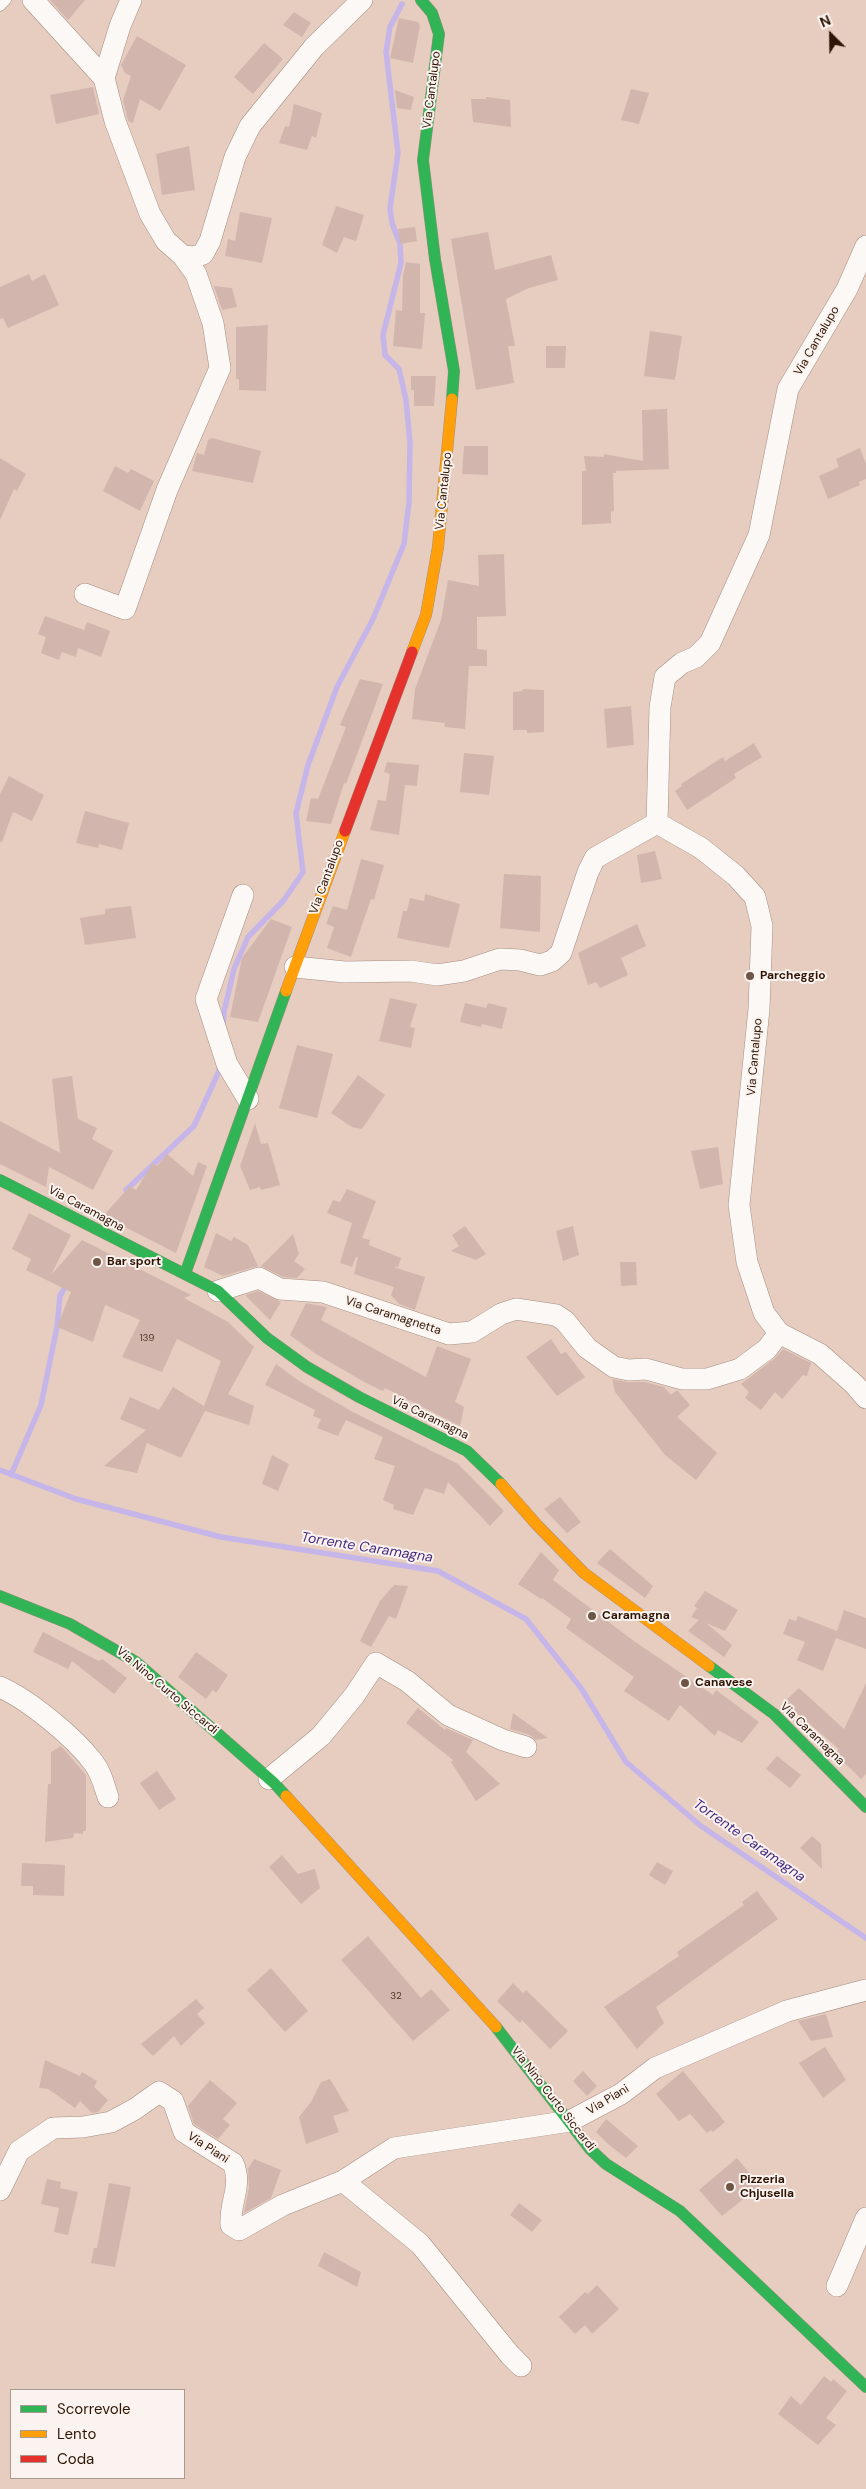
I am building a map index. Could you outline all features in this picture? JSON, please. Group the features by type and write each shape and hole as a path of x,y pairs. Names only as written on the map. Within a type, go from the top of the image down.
{"street":[{"path":"33,0 104,78 115,121 150,214 166,241 183,256 196,274 213,323 220,368 167,490 125,609 84,594"},
{"path":"104,78 120,26 131,0"},
{"path":"183,256 194,257 203,254 210,241 235,157 250,126 314,47 362,0"},
{"name":"Via Cantalupo","path":"185,1274 295,967 426,614 438,547 454,371 435,259 422,160 439,34 432,13 421,0"},
{"name":"Via Cantalupo","path":"780,1333 764,1313 755,1288 742,1234 739,1205 759,1009 762,926 760,912 755,897 736,876 701,848 657,823 660,707 665,677 682,663 696,657 710,643 759,535 788,389 847,289 866,246"},
{"path":"295,967 345,972 410,971 437,975 464,971 500,959 520,960 534,965 547,964 557,957 564,948 588,872 595,858 657,823"},
{"path":"243,895 206,999 227,1064 248,1099"},
{"name":"Via Caramagna","path":"0,1180 218,1291 267,1338 307,1368 472,1455 498,1480 537,1525 584,1573 774,1714 866,1807"},
{"name":"Via Caramagnetta","path":"218,1291 259,1278 280,1289 323,1292 449,1334 472,1332 501,1314 516,1309 556,1315 565,1321 587,1348 614,1367 629,1370 646,1369 682,1379 707,1379 740,1369 767,1349 780,1333"},
{"path":"780,1333 820,1354 854,1384 866,1398"},
{"name":"Via Nino Curto Siccardi","path":"0,1596 43,1610 112,1645 136,1662 269,1779 508,2040 590,2149 606,2164 680,2211 866,2387"},
{"path":"269,1779 321,1736 354,1696 376,1662 407,1681 448,1715 503,1740 526,1747"},
{"path":"0,1686 47,1717 93,1762 101,1776 108,1797"},
{"name":"Via Piani","path":"0,2190 19,2151 53,2128 83,2127 111,2122 135,2110 159,2092 173,2101 184,2132 233,2163 238,2180 230,2218 231,2225 239,2230 283,2205 343,2181 394,2148 570,2122 621,2094 655,2068 787,2011 866,1990"},
{"path":"343,2181 420,2244 521,2366"},
{"path":"837,2286 866,2218"}],"lane":[{"path":"0,6 6,0"}],"building":[{"path":"50,0 85,0 68,20"},
{"path":"294,12 311,23 302,37 283,25"},
{"path":"399,18 418,22 420,26 413,63 390,58"},
{"path":"137,36 186,65 160,111 140,99 133,123 128,121 123,100 131,76 125,73 121,65"},
{"path":"264,43 283,59 253,94 234,77"},
{"path":"93,87 99,114 56,124 50,95"},
{"path":"631,89 649,93 639,124 621,120"},
{"path":"395,90 414,97 411,110 397,108"},
{"path":"486,97 510,100 511,127 473,122 471,99 486,99"},
{"path":"294,104 322,113 316,138 312,136 307,150 279,143 285,126 289,127"},
{"path":"189,146 195,190 162,195 156,154"},
{"path":"336,206 364,215 356,241 344,237 337,253 322,245"},
{"path":"240,212 272,218 262,263 225,256 228,239 235,241"},
{"path":"415,227 417,241 400,244 398,229"},
{"path":"488,232 495,270 551,255 558,280 529,288 506,299 515,346 508,346 514,383 476,390 451,239"},
{"path":"406,262 420,264 420,313 425,313 422,349 393,346 396,310 402,311 403,276"},
{"path":"29,274 32,281 45,274 59,305 8,328 3,318 0,319 0,287"},
{"path":"214,286 232,288 237,307 222,310"},
{"path":"268,325 266,391 239,390 239,379 236,379 236,327"},
{"path":"650,331 682,336 675,380 644,376"},
{"path":"546,346 566,346 565,368 546,368"},
{"path":"411,376 436,376 434,406 414,406 414,390 411,390"},
{"path":"667,409 669,469 616,471 616,473 613,473 614,511 611,512 611,523 582,525 582,471 586,471 584,456 604,457 604,454 643,461 642,410"},
{"path":"212,438 261,451 253,483 192,471 197,453 204,455 208,440"},
{"path":"464,446 488,446 488,475 462,474"},
{"path":"860,448 866,464 866,479 859,482 860,485 828,499 819,476 839,467 836,459"},
{"path":"0,458 26,474 17,491 14,489 0,520"},
{"path":"115,466 128,473 131,469 154,481 140,511 103,491"},
{"path":"504,554 506,616 477,617 477,649 487,650 487,666 469,666 465,729 444,727 445,723 412,719 415,689 441,620 448,580 479,586 478,555"},
{"path":"45,616 84,630 87,622 110,631 101,657 78,648 76,657 62,652 59,660 41,653 46,637 38,634"},
{"path":"360,679 383,684 346,784 344,783 331,824 306,821 311,798 318,799 346,727 340,725"},
{"path":"523,689 544,690 544,732 527,733 527,730 513,730 513,692 522,691"},
{"path":"631,706 634,745 607,748 604,709"},
{"path":"754,743 762,757 734,774 736,778 687,810 675,791 682,786 681,784 723,757 725,761"},
{"path":"464,753 494,756 489,795 460,792"},
{"path":"387,762 419,765 417,786 405,785 399,835 370,830 378,800 386,801 390,774 384,772"},
{"path":"9,776 44,795 32,821 13,812 2,842 0,842 0,794"},
{"path":"85,811 129,823 122,850 99,844 98,848 76,843"},
{"path":"655,851 662,879 641,883 637,855"},
{"path":"361,859 384,865 374,900 371,899 351,957 327,948 334,927 326,924 333,906 347,910"},
{"path":"504,874 541,876 540,932 500,928"},
{"path":"425,894 460,904 449,948 397,938 403,911 407,911 410,898 424,901"},
{"path":"131,906 136,938 85,945 80,918 105,914 105,909"},
{"path":"271,919 292,927 258,1022 230,1017 242,958"},
{"path":"637,924 646,946 621,958 628,975 600,988 596,982 588,985 578,953"},
{"path":"390,998 417,1004 410,1027 415,1028 411,1048 379,1041"},
{"path":"465,1003 486,1008 488,1003 507,1008 502,1029 482,1024 481,1027 460,1022"},
{"path":"297,1045 333,1054 317,1118 279,1108"},
{"path":"358,1075 385,1095 362,1129 352,1127 331,1113"},
{"path":"72,1076 78,1119 97,1128 92,1139 113,1151 93,1190 49,1167 46,1187 0,1164 0,1121 60,1153 52,1079"},
{"path":"255,1123 261,1144 268,1143 280,1185 261,1190 260,1187 250,1190 240,1166"},
{"path":"718,1147 723,1184 700,1189 691,1151"},
{"path":"167,1154 193,1176 198,1162 207,1166 176,1253 103,1216 130,1186 136,1190 153,1163 157,1166"},
{"path":"347,1189 376,1201 362,1238 370,1240 369,1245 401,1258 398,1267 393,1267 425,1277 415,1310 399,1304 391,1295 394,1287 354,1274 358,1257 356,1257 352,1267 340,1263 352,1223 327,1213 333,1200 340,1202"},
{"path":"29,1213 71,1235 51,1275 82,1240 191,1295 184,1298 228,1322 254,1347 228,1394 254,1406 249,1425 205,1411 181,1458 147,1443 137,1473 104,1466 146,1430 120,1419 130,1397 159,1410 173,1387 204,1406 221,1361 177,1339 162,1372 122,1357 140,1320 105,1305 93,1342 57,1327 71,1292 26,1270 31,1259 12,1249"},
{"path":"465,1226 486,1254 476,1260 451,1251 459,1246 452,1235"},
{"path":"573,1226 579,1255 563,1261 556,1231"},
{"path":"216,1233 231,1241 234,1237 248,1245 258,1266 223,1276 204,1267"},
{"path":"293,1234 299,1254 294,1261 305,1269 297,1278 283,1277 261,1266"},
{"path":"620,1262 636,1262 637,1285 621,1286"},
{"path":"258,1291 281,1302 270,1320 245,1295"},
{"path":"306,1303 327,1307 321,1320 426,1377 437,1346 471,1359 455,1402 464,1407 460,1426 385,1388 383,1391 366,1383 316,1354 290,1335"},
{"path":"551,1339 561,1354 566,1352 585,1377 557,1396 526,1357"},
{"path":"783,1349 811,1363 807,1376 803,1375 782,1399 775,1392 761,1410 745,1398 749,1392 741,1384 774,1359"},
{"path":"276,1364 299,1381 351,1411 458,1464 504,1511 490,1526 448,1482 444,1494 425,1488 413,1515 393,1509 394,1505 383,1500 395,1466 374,1459 383,1437 346,1420 338,1436 317,1428 321,1419 313,1416 315,1410 265,1385"},
{"path":"612,1379 627,1382 645,1382 664,1387 671,1395 677,1390 690,1405 677,1417 717,1453 696,1480 665,1455 615,1392"},
{"path":"272,1455 289,1464 278,1491 262,1484"},
{"path":"560,1497 581,1522 567,1533 544,1509"},
{"path":"610,1549 653,1586 645,1598 597,1563"},
{"path":"541,1552 559,1570 553,1580 634,1641 713,1695 716,1690 759,1722 742,1743 718,1730 715,1736 680,1705 669,1721 624,1691 634,1677 566,1628 571,1619 542,1598 518,1584"},
{"path":"394,1585 408,1586 396,1619 389,1616 371,1647 360,1641 380,1601"},
{"path":"705,1591 738,1610 725,1631 706,1623 732,1645 724,1657 688,1631 699,1620 691,1617 697,1608 694,1606"},
{"path":"844,1610 866,1618 866,1649 836,1638 823,1671 797,1660 805,1642 783,1634 789,1619 796,1621 798,1616 837,1631"},
{"path":"43,1632 99,1661 102,1659 127,1678 114,1694 72,1661 68,1669 33,1652"},
{"path":"196,1652 228,1675 216,1693 213,1690 206,1699 178,1677"},
{"path":"866,1683 866,1774 861,1779 835,1754 839,1749 784,1702 799,1688 844,1729"},
{"path":"418,1708 445,1730 446,1728 473,1740 466,1752 500,1784 476,1801 451,1762 453,1760 406,1723"},
{"path":"513,1713 548,1738 536,1740 530,1735 510,1729"},
{"path":"61,1746 86,1775 86,1831 83,1831 83,1834 74,1833 73,1838 45,1842 48,1784 51,1784 51,1752"},
{"path":"777,1756 801,1775 790,1788 766,1769"},
{"path":"157,1771 176,1799 159,1810 140,1783"},
{"path":"812,1836 821,1844 822,1869 800,1848"},
{"path":"282,1855 298,1874 315,1869 320,1888 301,1904 269,1867"},
{"path":"657,1862 673,1871 665,1885 649,1875"},
{"path":"22,1863 65,1865 64,1896 33,1895 33,1886 21,1886"},
{"path":"757,1891 778,1919 656,2007 664,2023 637,2049 604,2007 679,1956 677,1952 744,1905 742,1902"},
{"path":"368,1936 421,1998 431,1989 450,2010 413,2041 341,1960"},
{"path":"271,1968 308,2011 285,2032 247,1990"},
{"path":"513,1983 523,1993 526,1990 568,2031 550,2049 522,2020 520,2023 497,2001"},
{"path":"196,1999 204,2008 197,2014 205,2023 181,2046 174,2036 153,2056 141,2044"},
{"path":"826,2014 833,2037 811,2041 798,2021"},
{"path":"825,2047 846,2080 823,2098 799,2063"},
{"path":"45,2060 80,2076 82,2072 97,2081 94,2087 108,2100 98,2112 92,2113 80,2101 75,2108 48,2089 39,2088"},
{"path":"583,2071 597,2086 587,2096 573,2081"},
{"path":"683,2071 725,2122 713,2132 711,2130 707,2133 690,2114 679,2121 656,2094"},
{"path":"330,2079 349,2111 333,2116 339,2132 306,2144 299,2117 311,2102 321,2082"},
{"path":"210,2080 237,2103 223,2119 230,2125 218,2139 194,2124 188,2106"},
{"path":"606,2119 638,2146 626,2158 596,2132"},
{"path":"737,2158 760,2186 722,2216 699,2190"},
{"path":"254,2159 281,2170 271,2198 244,2213 249,2187 248,2169"},
{"path":"47,2179 61,2182 60,2188 78,2192 68,2235 54,2232 59,2208 41,2204"},
{"path":"109,2183 131,2187 115,2267 91,2263 94,2248 97,2248"},
{"path":"519,2203 542,2220 532,2232 510,2215"},
{"path":"324,2252 361,2272 357,2287 318,2266"},
{"path":"597,2285 619,2309 592,2334 585,2325 575,2334 559,2317 585,2292 588,2294"},
{"path":"824,2376 831,2382 833,2379 847,2391 826,2418 836,2425 818,2445 778,2414 791,2396 801,2405"}],"waterway":[{"path":"223,1025 224,1012 234,969 248,937 284,900 303,872 296,813 308,765 337,687 373,619 404,544 409,502 410,443 406,400 399,369 385,355 383,335 401,263 400,244 392,223 390,208 398,153 386,52 390,27 402,4"},
{"path":"126,1190 194,1126 219,1071 220,1064"},
{"path":"11,1475 41,1405 57,1327 60,1296 67,1284"},
{"name":"Torrente Caramagna","path":"0,1470 76,1499 221,1537 438,1571 526,1619 581,1688 626,1762 701,1826 866,1938"}],"traffic: fast":[{"path":"421,0 432,13 439,34 423,160 435,259 454,371 452,399"},
{"path":"185,1274 286,991"},
{"path":"0,1180 218,1291 267,1338 307,1367 359,1397 467,1451 501,1484"},
{"path":"0,1596 70,1624 136,1662 274,1783 286,1796"},
{"path":"709,1666 774,1714 866,1807"},
{"path":"496,2027 590,2149 606,2164 680,2211 866,2387"}],"traffic: slow":[{"path":"412,652 426,615 438,547 452,399"},
{"path":"286,991 345,831"},
{"path":"501,1484 537,1525 584,1573 709,1666"},
{"path":"286,1796 496,2027"}],"traffic: jam":[{"path":"345,831 412,652"}],"place":[{"name":"Parcheggio","path":"750,976"},
{"name":"Bar sport","path":"97,1262"},
{"name":"Caramagna","path":"592,1616"},
{"name":"Canavese","path":"685,1683"},
{"name":"Pizzeria Chjusella","path":"730,2187"}]}
